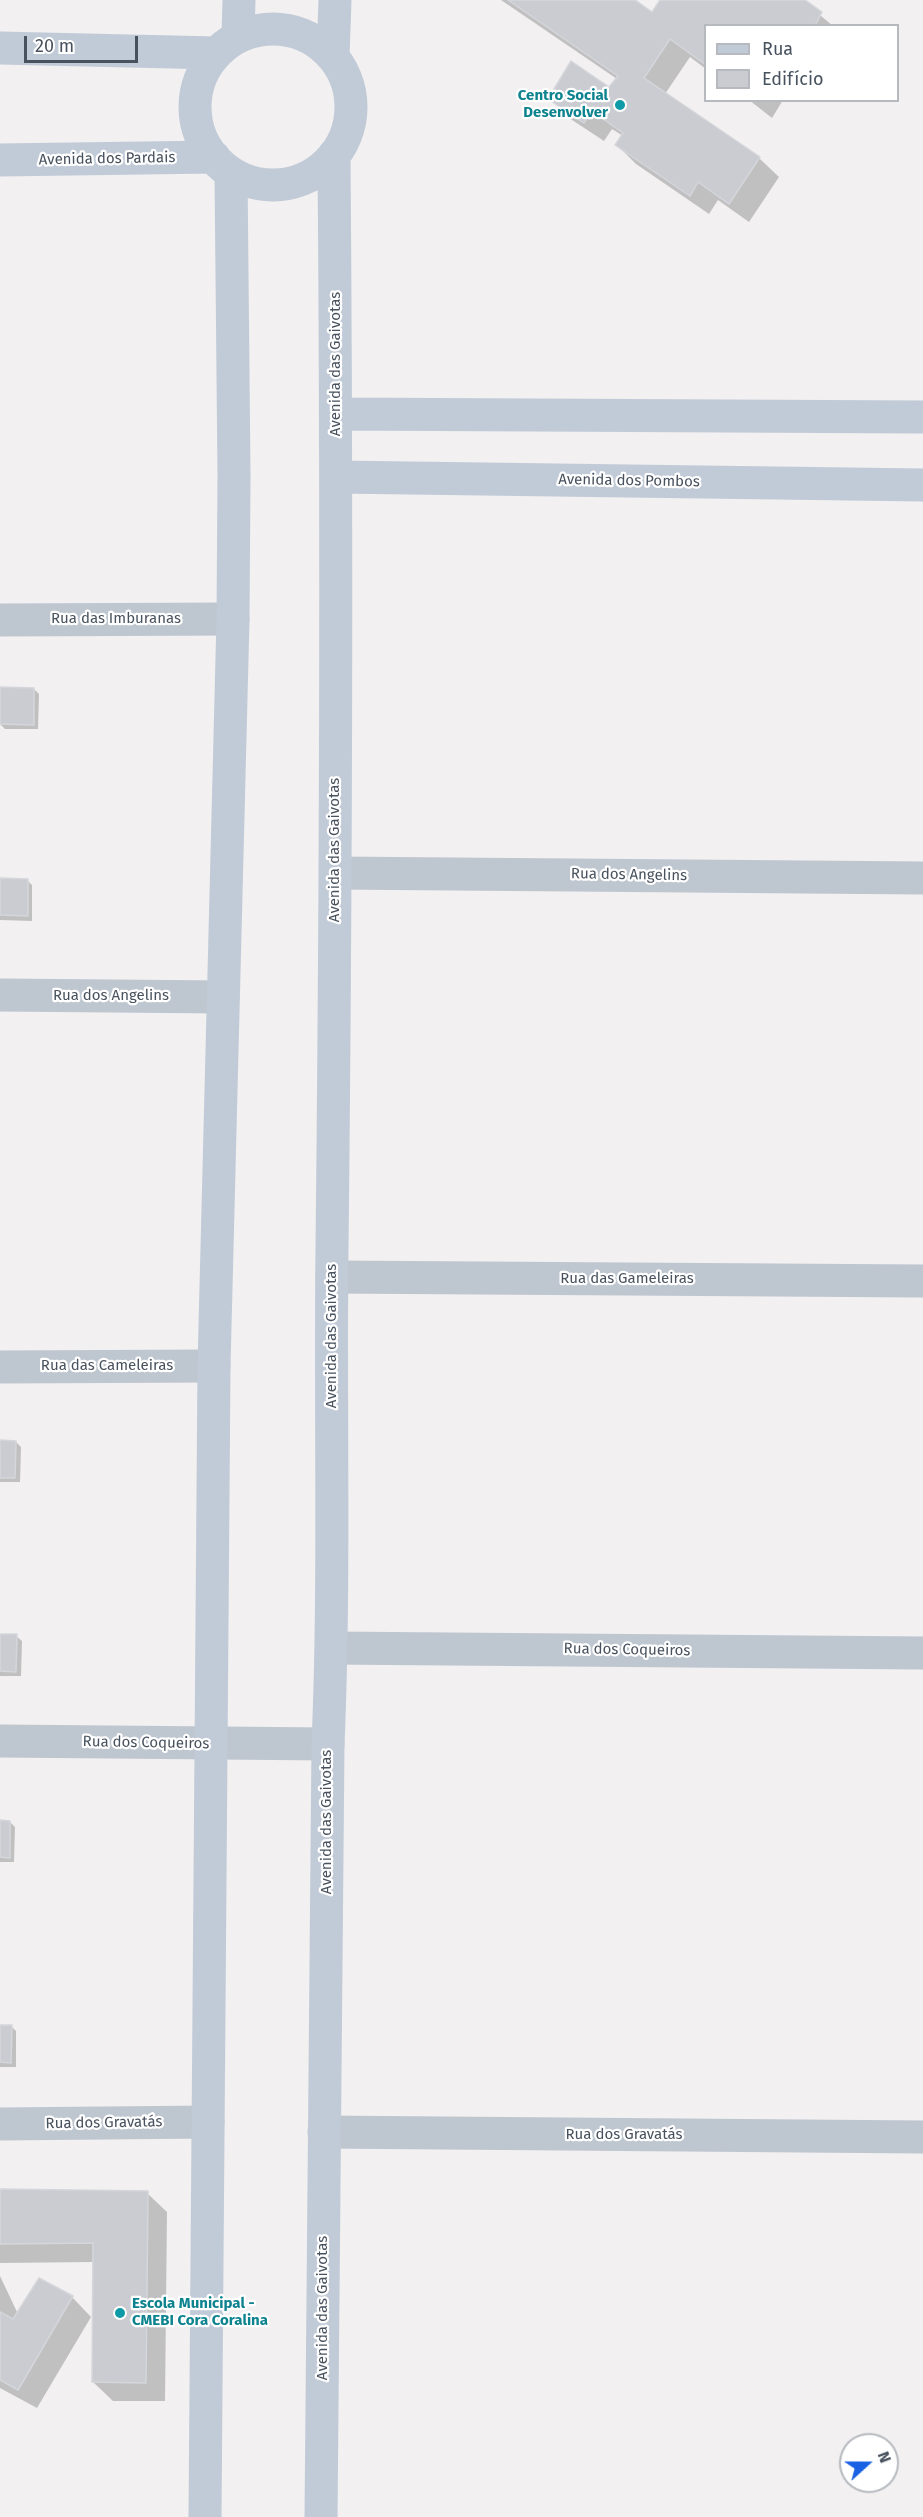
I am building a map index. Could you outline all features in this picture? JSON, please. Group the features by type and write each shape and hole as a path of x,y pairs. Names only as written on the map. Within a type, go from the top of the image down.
{"street":[{"path":"0,48 227,45 258,30 279,28 299,33 318,43 333,57 347,85 350,116 345,137 334,155 319,171 300,180 280,185 258,184 222,165 199,134 195,116 195,97 200,79 227,45 239,0"},
{"path":"333,57 335,0"},
{"name":"Avenida das Gaivotas","path":"321,2517 328,1744 332,1648 332,1277 336,873 334,155"},
{"name":"Avenida dos Pardais","path":"0,160 222,165"},
{"path":"205,2517 214,1366 233,619 234,476 222,165"},
{"path":"336,414 923,417"},
{"name":"Avenida dos Pombos","path":"336,477 923,485"},
{"name":"Rua das Imburanas","path":"0,620 233,619"},
{"name":"Rua dos Angelins","path":"336,873 923,878"},
{"name":"Rua dos Angelins","path":"0,995 223,997"},
{"name":"Rua das Gameleiras","path":"332,1277 923,1281"},
{"name":"Rua das Cameleiras","path":"0,1367 214,1366"},
{"name":"Rua dos Coqueiros","path":"332,1648 923,1653"},
{"name":"Rua dos Coqueiros","path":"0,1742 328,1744"},
{"name":"Rua dos Gravatás","path":"0,2124 208,2122"},
{"name":"Rua dos Gravatás","path":"324,2132 923,2137"}],"building":[{"name":"Centro Social Desenvolver","path":"508,0 635,0 652,12 660,0 805,0 822,12 816,24 704,24 704,64 670,39 644,78 760,157 729,204 698,182 690,196 615,145 623,133 592,111 584,123 548,99 571,61 609,87 618,76"},
{"path":"0,687 34,688 34,725 0,724"},
{"path":"0,878 28,879 28,916 0,915"},
{"path":"0,1440 16,1441 15,1478 0,1478"},
{"path":"0,1634 17,1634 16,1672 0,1671"},
{"path":"0,1820 10,1821 10,1858 0,1857"},
{"path":"0,2025 12,2025 11,2063 0,2062"},
{"name":"Escola Municipal - CMEBI Cora Coralina","path":"0,2189 148,2191 146,2383 92,2382 93,2243 0,2244"},
{"path":"39,2278 73,2296 18,2390 0,2380 0,2312 13,2319"}],"place":[{"name":"Centro Social Desenvolver","path":"620,105"},
{"name":"Escola Municipal - CMEBI Cora Coralina","path":"120,2313"}]}
